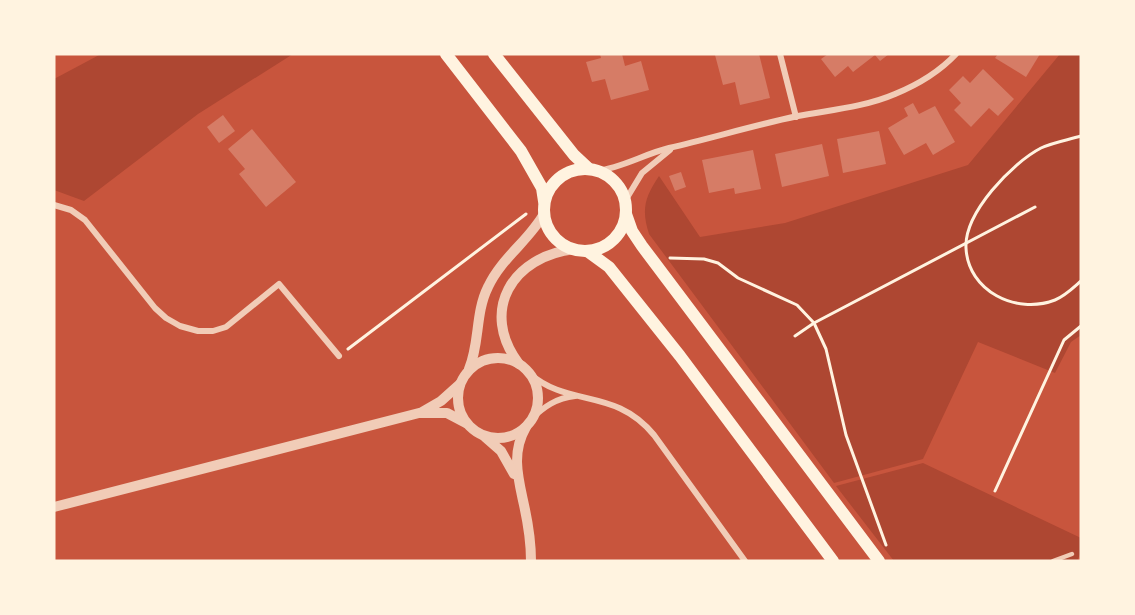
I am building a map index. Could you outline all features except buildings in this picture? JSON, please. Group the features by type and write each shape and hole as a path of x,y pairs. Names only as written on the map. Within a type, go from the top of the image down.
{"main road":[{"path":"446,54 521,152 542,188 547,224 553,235 563,244 581,250 609,267 680,356 833,561"},
{"path":"494,54 574,156 592,170 612,179 621,189 632,231 650,257 879,561"},
{"path":"544,206 551,188 560,178 571,172 592,170"},
{"path":"581,250 599,248 620,232 625,208"}],"street":[{"path":"780,54 796,117"},
{"path":"592,170 612,169 676,147 796,117 870,102 917,83 948,63 956,54"},
{"path":"625,208 642,173 660,156 676,147"},
{"path":"54,205 71,210 84,220 155,308 173,323 198,331 219,330 226,327 279,284 339,356"},
{"path":"54,507 419,413 441,401 461,382 468,371 474,354 478,319 486,290 497,270 533,232 544,206"},
{"path":"581,250 557,251 541,257 522,271 509,290 501,319 508,350 529,373 554,389 615,405 630,412 643,423 744,561"},
{"path":"468,371 478,363 490,359 508,359 520,364"},
{"path":"529,373 536,384 538,396 536,408 518,447 517,479 529,530 531,561"},
{"path":"461,382 458,400 460,412 466,423"},
{"path":"482,435 493,438 518,433 541,409 554,402 581,396"},
{"path":"419,413 447,413 461,419 501,451 517,479"}],"lane":[{"path":"1053,561 1072,554"}],"path":[{"path":"1081,136 1041,148 1009,172 981,205 971,226 967,242 968,260 974,275 994,295 1007,301 1040,304 1062,296 1081,281"},
{"path":"339,356 544,206"},
{"path":"795,336 814,323 1035,207"},
{"path":"650,257 704,259 718,263 749,285 797,305 808,314 826,349 846,435 888,551"},
{"path":"995,491 1064,340 1081,326"}],"shaded area":[{"path":"101,54 293,54 198,114 84,201 54,190 54,79"},
{"path":"1060,54 1081,54 1081,335 1071,342 1055,373 978,342 923,459 834,483 649,234 645,210 650,190 659,176 700,237 785,223 968,165"},
{"path":"923,463 1081,538 1081,552 1077,561 894,561 836,486"}]}
